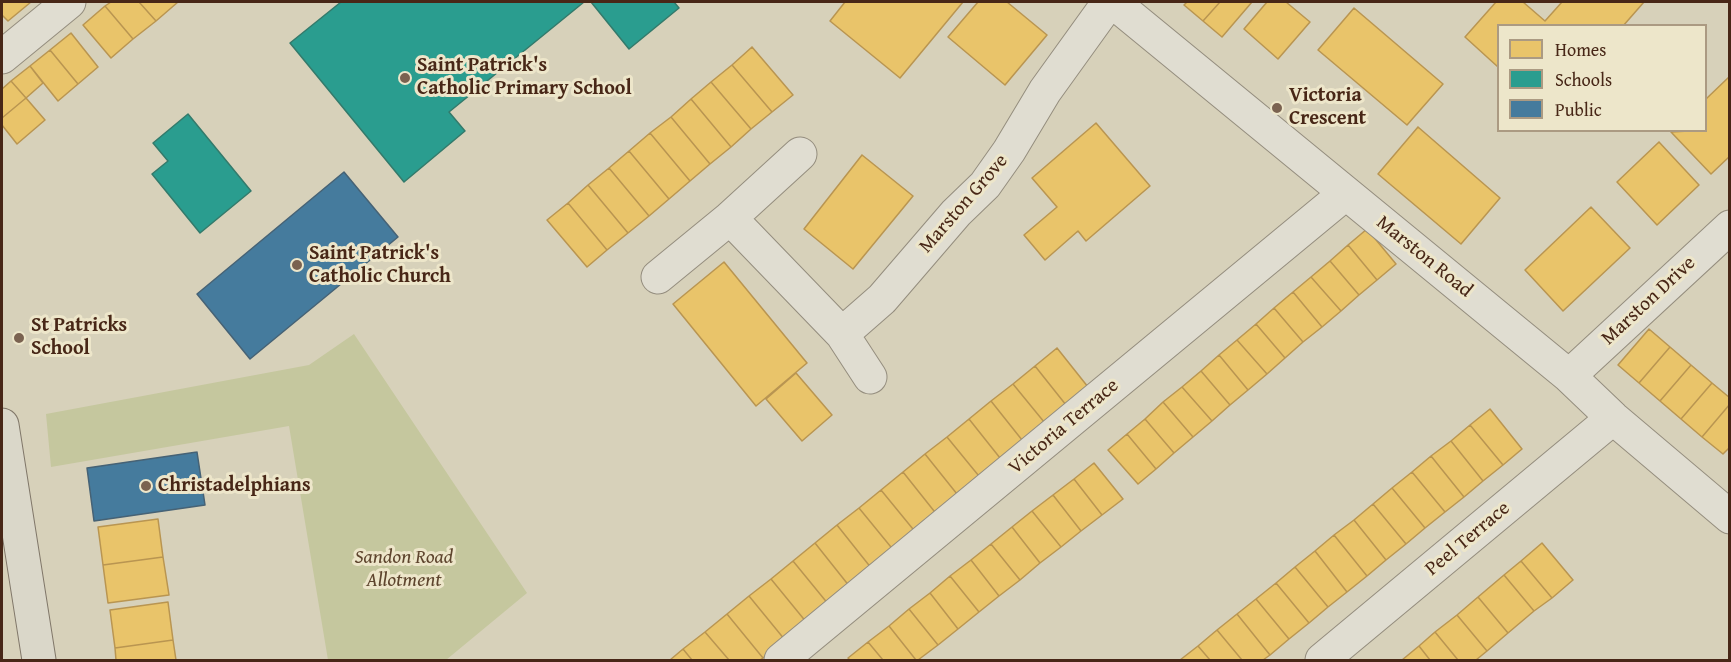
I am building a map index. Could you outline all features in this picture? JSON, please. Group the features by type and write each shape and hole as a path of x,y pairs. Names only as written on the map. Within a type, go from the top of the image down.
{"main road":[{"path":"2,425 39,660"}],"street":[{"path":"2,57 69,2"},
{"name":"Marston Road","path":"1111,2 1569,376 1613,418 1730,517"},
{"name":"Marston Grove","path":"842,334 882,299 956,213 985,185 1009,151 1045,91 1111,2"},
{"path":"658,277 730,218 800,154"},
{"name":"Victoria Terrace","path":"782,660 1346,193"},
{"path":"730,218 842,334 870,377"},
{"name":"Marston Drive","path":"1569,376 1730,227"},
{"name":"Peel Terrace","path":"1322,660 1613,418"}],"green space":[{"name":"Sandon Road Allotment","path":"354,334 527,593 446,660 328,660 289,426 51,467 46,414 309,365"}],"building: Homes":[{"path":"2,2 31,2 8,21 2,15"},
{"path":"111,2 139,2 156,21 133,39 105,6"},
{"path":"139,2 178,2 156,21"},
{"path":"845,2 963,2 900,78 830,21"},
{"path":"978,2 1007,2 1047,35 1005,85 948,37"},
{"path":"1187,2 1220,2 1203,21 1184,5"},
{"path":"1220,2 1252,2 1222,37 1203,21"},
{"path":"1267,2 1286,2 1310,22 1278,59 1244,29"},
{"path":"1496,2 1523,2 1545,21 1562,2 1644,2 1625,24 1497,24 1497,66 1465,37"},
{"path":"105,6 133,39 111,58 83,25"},
{"path":"1354,8 1443,84 1407,125 1318,50"},
{"path":"71,33 98,67 78,84 50,50"},
{"path":"752,47 793,95 772,112 732,65"},
{"path":"50,50 78,84 58,101 30,66"},
{"path":"732,65 772,112 751,129 711,82"},
{"path":"30,66 43,83 26,98 11,81"},
{"path":"1730,76 1730,156 1711,174 1671,132 1707,132 1707,98"},
{"path":"11,81 26,98 2,118 2,89"},
{"path":"711,82 751,129 731,147 691,99"},
{"path":"26,98 45,120 17,144 2,125 2,118"},
{"path":"691,99 731,147 710,164 671,117"},
{"path":"671,117 710,164 690,181 650,133"},
{"path":"1096,123 1150,186 1086,241 1078,231 1045,260 1024,235 1057,207 1032,178"},
{"path":"1418,127 1500,198 1461,244 1378,174"},
{"path":"650,133 690,181 669,199 629,151"},
{"path":"1659,142 1699,185 1657,225 1617,182"},
{"path":"629,151 669,199 649,216 609,168"},
{"path":"862,155 913,196 853,269 804,229"},
{"path":"609,168 649,216 628,233 588,185"},
{"path":"588,185 628,233 607,250 568,203"},
{"path":"568,203 607,250 587,267 547,220"},
{"path":"1591,207 1630,248 1563,311 1525,270"},
{"path":"1367,229 1396,264 1377,280 1348,245"},
{"path":"1348,245 1377,280 1359,295 1330,261"},
{"path":"1330,261 1359,295 1341,311 1311,277"},
{"path":"724,262 807,363 756,406 673,304"},
{"path":"1311,277 1341,311 1322,327 1293,292"},
{"path":"1293,292 1322,327 1303,342 1274,308"},
{"path":"1274,308 1303,342 1285,358 1256,324"},
{"path":"1256,324 1285,358 1267,374 1237,340"},
{"path":"1649,329 1670,347 1639,383 1618,365"},
{"path":"1237,340 1267,374 1248,390 1219,355"},
{"path":"1670,347 1691,365 1660,401 1639,383"},
{"path":"1057,348 1092,392 1070,410 1035,366"},
{"path":"1219,355 1248,390 1230,405 1201,371"},
{"path":"1691,365 1712,383 1681,419 1660,401"},
{"path":"1035,366 1070,410 1049,428 1013,384"},
{"path":"1201,371 1230,405 1212,421 1182,387"},
{"path":"796,373 832,415 802,441 766,399"},
{"path":"1712,383 1730,398 1730,404 1702,437 1681,419"},
{"path":"1013,384 1049,428 1026,445 991,401"},
{"path":"1182,387 1212,421 1193,437 1163,402"},
{"path":"991,401 1026,445 1004,463 969,419"},
{"path":"1163,402 1193,437 1174,453 1145,419"},
{"path":"1730,404 1730,447 1723,454 1702,437"},
{"path":"1490,409 1522,449 1503,465 1470,425"},
{"path":"969,419 1004,463 983,481 947,437"},
{"path":"1145,419 1174,453 1156,469 1127,434"},
{"path":"1470,425 1503,465 1483,481 1451,441"},
{"path":"1127,434 1156,469 1138,484 1108,450"},
{"path":"947,437 983,481 961,499 925,454"},
{"path":"1451,441 1483,481 1464,497 1431,456"},
{"path":"925,454 961,499 938,516 903,472"},
{"path":"1431,456 1464,497 1445,512 1412,472"},
{"path":"1094,463 1123,499 1102,515 1074,479"},
{"path":"903,472 938,516 917,534 881,490"},
{"path":"1412,472 1445,512 1425,528 1392,488"},
{"path":"1074,479 1102,515 1081,531 1053,495"},
{"path":"1392,488 1425,528 1406,544 1373,504"},
{"path":"881,490 917,534 895,552 859,508"},
{"path":"1053,495 1081,531 1061,547 1032,511"},
{"path":"1373,504 1406,544 1386,560 1354,520"},
{"path":"859,508 895,552 872,569 837,525"},
{"path":"1032,511 1061,547 1040,563 1012,527"},
{"path":"158,519 163,557 103,565 98,527"},
{"path":"1354,520 1386,560 1367,576 1334,535"},
{"path":"837,525 872,569 850,587 815,543"},
{"path":"1012,527 1040,563 1020,580 991,544"},
{"path":"1334,535 1367,576 1347,592 1315,551"},
{"path":"815,543 850,587 829,605 793,561"},
{"path":"1542,543 1573,580 1552,598 1521,561"},
{"path":"991,544 1020,580 999,596 971,560"},
{"path":"1315,551 1347,592 1328,607 1295,567"},
{"path":"163,557 169,595 108,603 103,565"},
{"path":"971,560 999,596 979,612 950,576"},
{"path":"793,561 829,605 807,623 771,579"},
{"path":"1521,561 1552,598 1534,611 1504,575"},
{"path":"1295,567 1328,607 1309,623 1276,583"},
{"path":"1504,575 1534,611 1508,633 1478,597"},
{"path":"950,576 979,612 958,629 930,593"},
{"path":"771,579 807,623 785,640 749,596"},
{"path":"1276,583 1309,623 1289,639 1256,599"},
{"path":"930,593 958,629 938,645 909,609"},
{"path":"749,596 785,640 763,658 727,614"},
{"path":"1478,597 1508,633 1487,651 1457,615"},
{"path":"1256,599 1289,639 1270,655 1237,614"},
{"path":"168,602 173,640 115,648 110,610"},
{"path":"909,609 938,645 918,660 889,626"},
{"path":"727,614 763,658 760,660 729,660 705,632"},
{"path":"1237,614 1270,655 1263,660 1242,660 1217,630"},
{"path":"1457,615 1487,651 1476,660 1458,660 1435,632"},
{"path":"889,626 916,660 883,660 868,642"},
{"path":"1217,630 1242,660 1210,660 1198,646"},
{"path":"705,632 729,660 692,660 683,649"},
{"path":"1435,632 1458,660 1430,660 1419,646"},
{"path":"173,640 176,660 116,660 115,648"},
{"path":"868,642 883,660 850,660 848,658"},
{"path":"1198,646 1210,660 1180,660"},
{"path":"1419,646 1430,660 1402,660"},
{"path":"683,649 692,660 670,660"}],"building: Schools":[{"name":"Saint Patrick's Catholic Primary School","path":"341,2 584,2 449,112 465,131 404,182 290,43"},
{"name":"Saint Patrick's Catholic Primary School","path":"591,2 674,2 679,8 629,49"},
{"path":"188,114 251,191 200,233 152,174 168,161 153,143"}],"building: Public":[{"name":"Saint Patrick's Catholic Church","path":"344,172 398,237 250,359 197,294"},
{"name":"Christadelphians","path":"197,452 205,505 94,521 87,468"}],"place":[{"name":"Saint Patrick's Catholic Primary School","path":"405,78"},
{"name":"Victoria Crescent","path":"1277,108"},
{"name":"Saint Patrick's Catholic Church","path":"297,265"},
{"name":"St Patricks School","path":"19,338"},
{"name":"Christadelphians","path":"146,486"}]}
